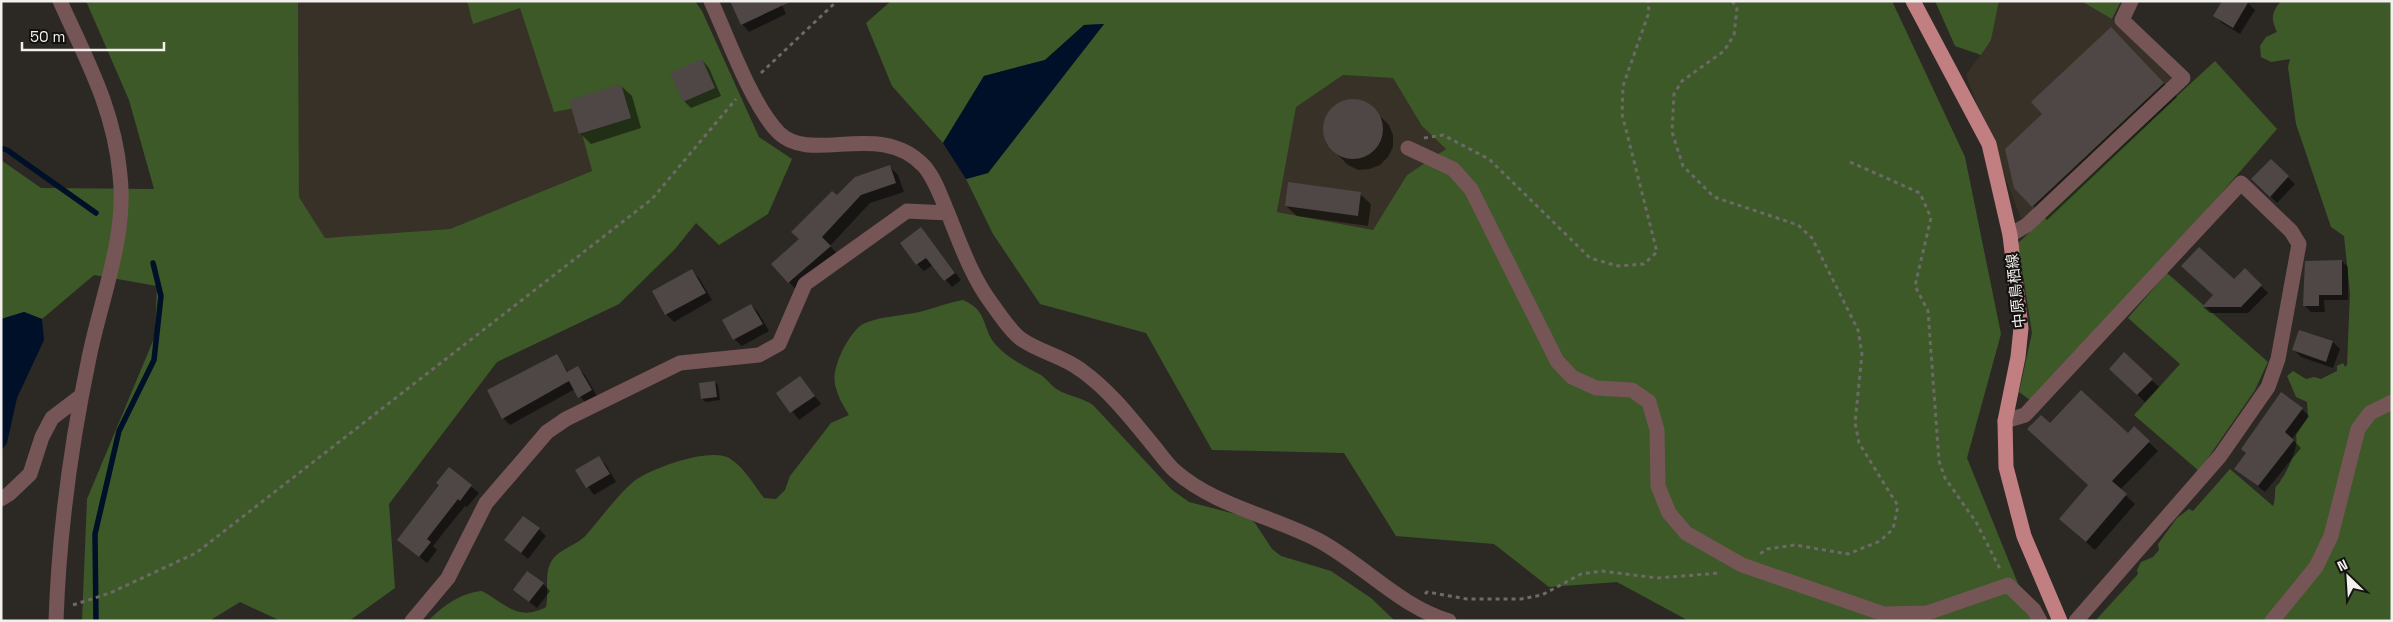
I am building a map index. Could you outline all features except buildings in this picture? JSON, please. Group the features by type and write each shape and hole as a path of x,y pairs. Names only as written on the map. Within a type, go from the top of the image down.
{"main road":[{"name":"中原鳥栖線","path":"1914,1 1989,144 2010,235 2021,328 2018,357 2005,420 2006,466 2024,536 2060,621"}],"street":[{"path":"56,621 62,531 81,396 117,238 120,216 121,177 113,129 104,97 60,1"},
{"path":"711,1 749,85 767,118 780,134 796,144 885,144 907,153 924,167 940,192 963,252 990,302 1020,339 1079,368 1112,396 1175,471 1209,494 1320,541 1414,605 1448,621"},
{"path":"2010,235 2026,225 2183,78 2122,20 2131,1"},
{"path":"1408,148 1453,169 1471,189 1557,361 1572,377 1596,388 1632,390 1648,402 1657,430 1658,486 1669,512 1686,532 1742,565 1884,614 1926,613 2008,585 2034,610 2040,621"},
{"path":"2005,420 2025,415 2241,183 2291,231 2299,244 2278,359 2268,387 2220,456 2076,621"},
{"path":"412,621 448,578 486,503 547,432 566,419 680,363 759,355 779,344 805,284 907,211 948,213"},
{"path":"1,499 30,474 42,437 52,418 81,396"},
{"path":"2272,621 2316,567 2331,536 2358,429 2370,413 2392,402"}],"path":[{"path":"89,600 110,593 196,553 652,199 749,85 837,1"},
{"path":"1408,148 1426,136 1443,136 1489,159 1590,258 1618,266 1644,264 1657,252 1622,114 1623,86 1649,12 1648,1"},
{"path":"1414,605 1428,592 1467,599 1521,599 1542,595 1581,574 1602,571 1657,578 1723,573 1742,565 1767,549 1795,545 1848,554 1880,541 1893,529 1898,506 1859,443 1855,423 1862,354 1858,330 1812,238 1798,225 1714,197 1683,166 1672,132 1674,94 1682,80 1724,51 1734,35 1738,8 1732,1"},
{"path":"1850,162 1920,193 1931,218 1915,286 1928,311 1939,462 1945,478 1976,522 2008,585"}],"shaded area":[{"path":"298,1 467,1 473,23 520,8 554,111 575,108 592,171 450,229 325,238 299,197"},
{"path":"1999,1 2081,1 2112,19 2174,81 2022,221 1966,75 1991,40"},
{"path":"1343,75 1393,78 1422,126 1446,149 1407,175 1373,230 1277,212 1296,106"}],"green space":[{"path":"86,1 298,1 299,197 325,238 450,229 592,171 575,108 554,112 520,8 473,24 467,1 695,1 702,11 759,137 792,159 768,214 719,245 696,223 675,249 619,304 497,362 389,504 395,588 349,621 281,621 240,602 209,621 82,621 87,499 155,336 157,286 94,275 42,319 24,312 1,319 1,160 41,188 154,189 129,100"},
{"path":"891,1 1892,1 1965,157 2001,334 1967,458 2032,618 2030,621 1689,621 1617,582 1549,587 1494,544 1396,536 1344,453 1212,450 1146,333 1040,304 993,234 966,179 988,173 1104,24 1084,25 1045,60 984,76 943,143 892,86 866,23","holes":["1343,75 1393,78 1422,126 1446,149 1407,175 1373,230 1277,212 1296,107"]},
{"path":"1935,1 1999,1 1991,40 1981,55 1955,46"},
{"path":"2081,1 2121,1 2112,19"},
{"path":"2281,1 2392,1 2392,621 2095,621 2138,574 2137,570 2141,562 2153,557 2159,550 2158,544 2177,518 2189,509 2193,511 2230,469 2273,506 2276,486 2287,470 2296,446 2296,435 2308,417 2307,402 2296,397 2287,376 2293,371 2306,379 2314,377 2321,379 2337,371 2337,366 2343,363 2345,367 2347,365 2350,293 2344,236 2331,227 2296,124 2288,67 2290,59 2271,62 2261,57 2260,46 2266,37 2277,32 2273,16 2275,9"},
{"path":"2215,61 2277,129 2217,198 2030,400 2019,392 2032,333 2018,243"},
{"path":"2167,273 2268,362 2255,390 2199,471 2134,415 2180,364 2128,318"},
{"path":"963,300 977,309 991,339 1001,350 1017,362 1041,375 1058,390 1093,405 1172,490 1189,502 1247,517 1255,523 1272,549 1281,556 1331,571 1371,598 1395,621 428,621 459,597 482,591 512,610 520,612 528,613 546,607 547,578 549,567 554,557 583,538 632,483 640,477 664,466 694,457 720,455 729,458 739,466 764,498 776,499 785,490 790,476 831,423 849,415 837,392 834,377 838,360 852,334 863,324 874,320 915,313"}],"water":[{"path":"1104,24 988,173 966,179 943,143 984,76 1045,60 1084,25"},
{"path":"24,312 42,319 44,340 17,398 7,443 1,451 1,319"}],"waterway":[{"path":"1,148 7,150 96,213"},
{"path":"96,621 95,534 119,431 154,360 161,296 153,263"}]}
